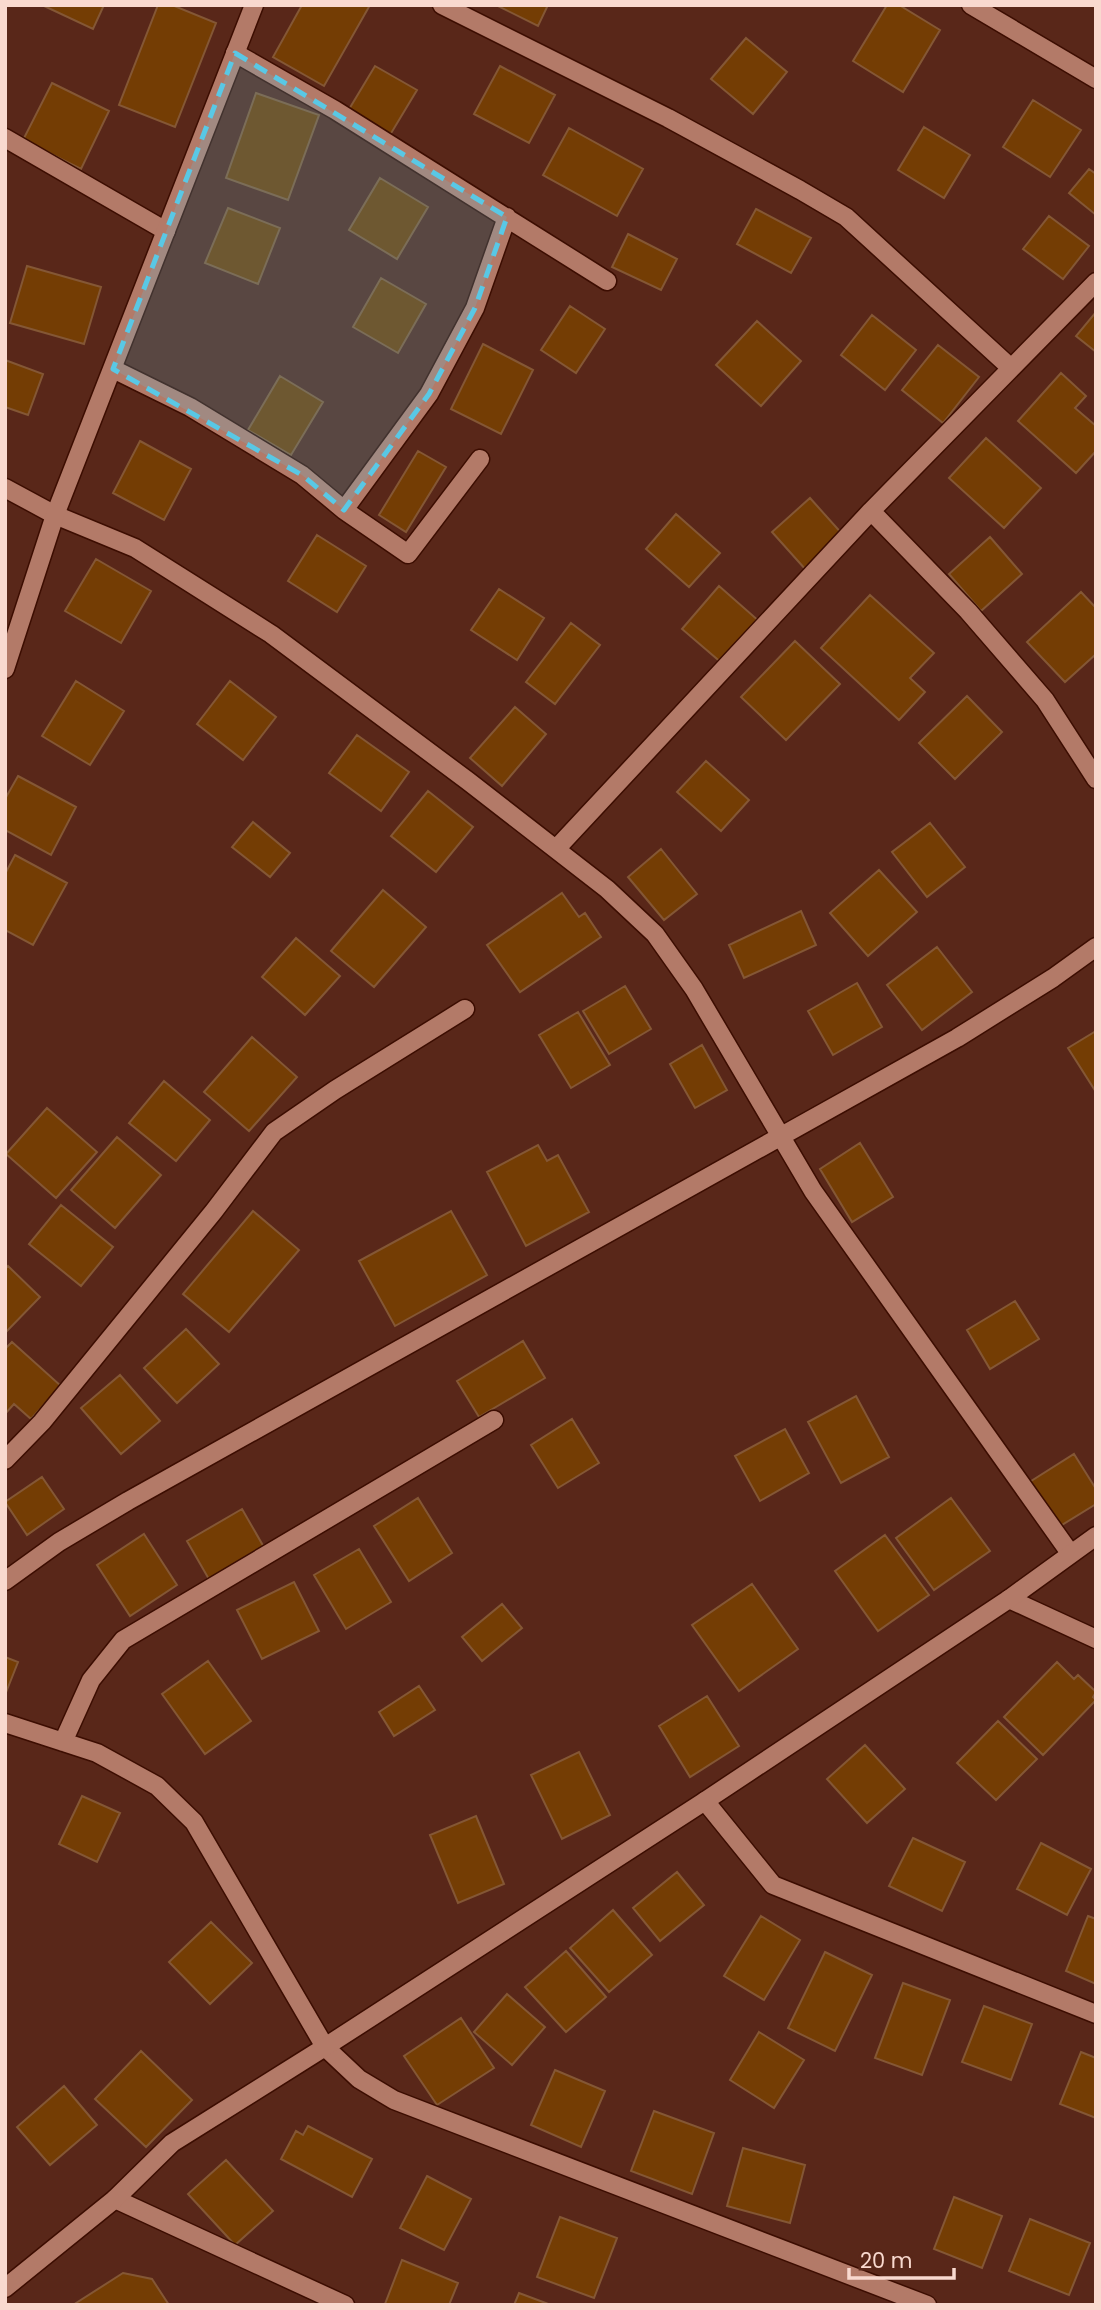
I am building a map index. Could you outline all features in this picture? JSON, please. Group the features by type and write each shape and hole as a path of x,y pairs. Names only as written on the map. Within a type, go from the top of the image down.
{"street":[{"path":"5,668 55,515 254,5"},
{"path":"442,5 668,118 846,217 1012,368"},
{"path":"971,5 1096,79"},
{"path":"235,53 335,110 607,281"},
{"path":"5,138 166,231"},
{"path":"344,510 429,394 475,308 507,217"},
{"path":"556,849 871,511 1096,282"},
{"path":"113,369 190,407 302,475 344,510 408,554 480,459"},
{"path":"5,488 55,515 135,548 271,634 556,849 607,889 655,934 694,989 813,1191 1070,1553"},
{"path":"871,511 968,611 1045,700 1096,779"},
{"path":"5,1581 59,1542 128,1501 957,1038 1053,978 1096,947"},
{"path":"5,1460 42,1422 214,1211 274,1132 335,1090 466,1010"},
{"path":"62,1742 91,1680 123,1640 494,1420"},
{"path":"5,2288 115,2199 172,2143 705,1801 1009,1599 1096,1536"},
{"path":"1009,1599 1096,1639"},
{"path":"5,1723 97,1754 157,1786 194,1822 325,2047 359,2079 394,2100 927,2305"},
{"path":"705,1801 773,1885 1096,2014"},
{"path":"115,2199 345,2305"}],"highlighted area":[{"path":"235,53 507,217 475,308 429,394 344,510 302,475 113,369"}],"building":[{"path":"42,5 104,5 93,29"},
{"path":"158,5 172,5 216,23 175,127 119,105"},
{"path":"302,5 370,5 324,86 273,57"},
{"path":"496,5 548,5 538,26"},
{"path":"887,5 899,5 940,30 903,92 853,61"},
{"path":"746,38 787,72 753,114 711,79"},
{"path":"375,66 417,90 390,135 348,111"},
{"path":"500,66 555,95 529,143 474,114"},
{"path":"52,83 109,111 81,169 23,140"},
{"path":"256,93 319,115 288,200 226,178"},
{"path":"1033,100 1081,130 1050,177 1003,147"},
{"path":"924,127 970,155 944,198 898,170"},
{"path":"569,128 643,169 617,216 543,175"},
{"path":"1089,169 1096,174 1096,215 1069,193"},
{"path":"380,178 428,207 397,259 349,230"},
{"path":"228,208 280,228 258,284 205,263"},
{"path":"756,209 811,238 791,273 737,244"},
{"path":"1049,216 1089,246 1063,279 1023,249"},
{"path":"628,234 677,259 661,290 612,267"},
{"path":"27,266 101,287 84,344 10,323"},
{"path":"381,278 426,304 398,353 353,327"},
{"path":"570,306 605,329 576,373 541,350"},
{"path":"1096,312 1096,352 1076,336"},
{"path":"872,315 916,350 885,390 841,355"},
{"path":"757,321 801,361 761,406 716,365"},
{"path":"483,344 533,370 501,434 451,409"},
{"path":"938,345 979,377 943,423 902,390"},
{"path":"5,360 43,374 28,415 5,407"},
{"path":"1061,373 1086,396 1075,408 1096,426 1096,451 1076,473 1018,421"},
{"path":"280,376 323,402 291,455 248,430"},
{"path":"986,438 1041,488 1004,528 949,478"},
{"path":"140,441 191,469 164,520 113,493"},
{"path":"418,451 446,467 406,532 379,515"},
{"path":"810,498 844,536 806,570 772,532"},
{"path":"676,514 720,553 689,587 646,549"},
{"path":"317,535 366,566 337,612 288,581"},
{"path":"990,537 1022,574 981,611 949,574"},
{"path":"96,559 151,591 121,643 65,611"},
{"path":"719,586 760,622 723,664 682,629"},
{"path":"499,589 544,618 517,660 471,630"},
{"path":"1081,592 1096,608 1096,654 1065,682 1027,642"},
{"path":"870,595 934,653 910,678 925,692 899,720 821,648"},
{"path":"571,623 600,645 555,704 526,682"},
{"path":"795,641 840,684 786,740 741,697"},
{"path":"76,681 124,711 90,765 42,736"},
{"path":"230,681 276,717 243,760 197,724"},
{"path":"967,696 1002,732 955,779 919,743"},
{"path":"515,707 546,734 502,786 470,758"},
{"path":"357,735 409,772 381,811 329,773"},
{"path":"706,761 749,800 721,831 677,792"},
{"path":"18,776 76,807 51,855 5,830 5,799"},
{"path":"428,791 473,827 436,872 391,836"},
{"path":"253,822 290,853 270,877 232,847"},
{"path":"930,823 965,867 927,897 892,852"},
{"path":"661,849 697,894 664,920 628,877"},
{"path":"15,855 67,883 33,945 5,930 5,874"},
{"path":"879,870 917,912 868,956 830,913"},
{"path":"383,890 426,927 374,987 331,951"},
{"path":"562,893 579,917 585,913 601,937 520,992 487,945"},
{"path":"801,911 816,945 744,978 729,945"},
{"path":"296,938 340,976 305,1015 262,977"},
{"path":"937,947 972,992 922,1030 887,985"},
{"path":"857,983 882,1027 833,1055 808,1011"},
{"path":"625,986 651,1029 609,1054 583,1011"},
{"path":"578,1012 610,1065 571,1088 539,1035"},
{"path":"1096,1031 1096,1092 1068,1048"},
{"path":"252,1037 297,1077 249,1131 204,1092"},
{"path":"702,1045 727,1090 695,1108 670,1064"},
{"path":"164,1081 210,1120 176,1161 129,1123"},
{"path":"47,1108 97,1152 56,1198 6,1154"},
{"path":"117,1137 161,1175 115,1228 71,1190"},
{"path":"860,1143 893,1197 852,1222 820,1169"},
{"path":"538,1145 547,1161 558,1155 589,1212 526,1246 487,1172"},
{"path":"61,1205 113,1247 81,1286 29,1244"},
{"path":"253,1211 299,1250 229,1332 183,1294"},
{"path":"451,1211 487,1275 395,1326 359,1261"},
{"path":"8,1266 40,1297 5,1333 5,1269"},
{"path":"1015,1301 1039,1339 990,1369 967,1330"},
{"path":"186,1329 219,1364 177,1403 144,1368"},
{"path":"523,1341 545,1378 479,1417 457,1381"},
{"path":"12,1342 61,1386 31,1419 14,1404 5,1414 5,1349"},
{"path":"120,1375 160,1421 121,1454 81,1408"},
{"path":"856,1396 889,1457 841,1483 808,1422"},
{"path":"572,1419 599,1463 558,1488 531,1445"},
{"path":"785,1429 809,1473 760,1501 735,1456"},
{"path":"1074,1454 1096,1489 1096,1504 1057,1528 1028,1483"},
{"path":"42,1477 64,1509 27,1535 5,1502"},
{"path":"418,1498 452,1553 409,1581 374,1526"},
{"path":"951,1498 990,1551 934,1590 896,1538"},
{"path":"242,1509 265,1549 210,1581 187,1541"},
{"path":"144,1534 177,1585 130,1616 97,1565"},
{"path":"885,1535 929,1595 878,1631 835,1571"},
{"path":"359,1549 391,1602 346,1629 314,1575"},
{"path":"294,1582 319,1631 262,1659 237,1610"},
{"path":"752,1584 798,1649 739,1691 692,1625"},
{"path":"502,1604 522,1628 482,1661 462,1637"},
{"path":"5,1657 18,1662 5,1695"},
{"path":"208,1661 251,1721 205,1754 162,1694"},
{"path":"1057,1662 1074,1679 1078,1675 1096,1692 1093,1697 1096,1700 1043,1755 1004,1717"},
{"path":"419,1686 435,1710 394,1736 379,1712"},
{"path":"707,1696 739,1746 690,1777 659,1726"},
{"path":"998,1721 1037,1759 996,1800 957,1763"},
{"path":"865,1745 905,1789 867,1823 827,1779"},
{"path":"579,1752 610,1815 562,1839 531,1775"},
{"path":"82,1796 120,1813 97,1862 59,1844"},
{"path":"476,1816 504,1884 458,1903 430,1835"},
{"path":"913,1838 965,1862 942,1911 889,1886"},
{"path":"1041,1843 1091,1869 1067,1915 1017,1889"},
{"path":"677,1872 704,1905 660,1941 633,1908"},
{"path":"613,1910 652,1955 609,1992 570,1948"},
{"path":"761,1916 800,1940 764,2000 724,1976"},
{"path":"1088,1916 1096,1919 1096,1984 1066,1971"},
{"path":"211,1922 252,1963 210,2004 169,1962"},
{"path":"566,1951 606,1997 566,2032 525,1987"},
{"path":"825,1952 872,1975 835,2051 788,2028"},
{"path":"903,1983 950,2000 922,2075 875,2058"},
{"path":"507,1994 545,2027 512,2065 474,2032"},
{"path":"984,2006 1032,2024 1011,2080 962,2062"},
{"path":"461,2018 494,2068 437,2105 404,2056"},
{"path":"759,2032 804,2060 774,2108 730,2080"},
{"path":"141,2051 192,2100 146,2147 95,2099"},
{"path":"1081,2052 1096,2058 1096,2118 1060,2104"},
{"path":"555,2070 605,2091 581,2147 531,2125"},
{"path":"64,2086 97,2125 50,2165 17,2127"},
{"path":"654,2111 714,2133 692,2194 631,2171"},
{"path":"308,2126 372,2159 352,2197 281,2159 296,2131 303,2135"},
{"path":"743,2148 805,2165 790,2223 727,2206"},
{"path":"226,2160 273,2211 235,2245 188,2194"},
{"path":"427,2176 471,2199 444,2250 400,2228"},
{"path":"954,2197 1002,2216 982,2268 934,2249"},
{"path":"560,2217 617,2238 594,2298 537,2277"},
{"path":"1030,2219 1090,2243 1069,2295 1009,2271"},
{"path":"402,2260 458,2283 449,2305 385,2304"},
{"path":"123,2273 152,2279 169,2305 73,2305"},
{"path":"519,2293 551,2305 514,2305"}]}
